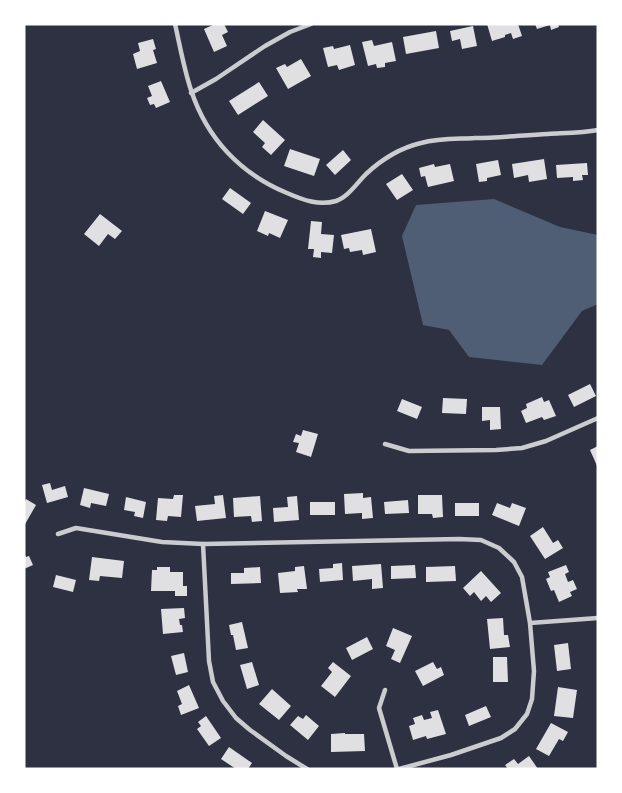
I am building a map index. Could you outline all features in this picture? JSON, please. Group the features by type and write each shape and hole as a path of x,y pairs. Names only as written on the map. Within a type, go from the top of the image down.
{"street":[{"path":"175,24 191,93 213,135 229,155 252,176 305,201 322,203 337,201 380,162 420,143 445,138 598,130"},
{"path":"191,93 282,37 311,24"},
{"path":"385,444 409,451 522,448 546,441 598,418"},
{"path":"58,534 76,528 162,542 202,544 459,539 481,540 499,548 514,562 522,577 530,623 534,671 532,699 527,714 515,729 501,738 484,744 398,769 379,708 385,690"},
{"path":"202,544 209,661 213,682 223,701 236,718 307,769"},
{"path":"530,623 598,618"}],"water":[{"path":"494,199 560,227 598,235 598,304 582,311 542,365 469,357 449,330 423,325 402,236 416,205"}],"building":[{"path":"215,24 224,24 228,32 222,35 227,46 214,52 204,29"},
{"path":"487,24 518,24 522,36 513,39 511,33 492,41"},
{"path":"535,24 558,24 559,27 551,30 550,25 537,29"},
{"path":"473,26 477,46 462,49 460,39 452,41 450,31"},
{"path":"436,31 439,48 406,54 403,37"},
{"path":"153,39 156,49 153,50 157,63 137,69 133,54 140,51 138,43"},
{"path":"372,40 374,46 392,42 396,61 385,63 385,67 377,68 376,64 368,66 362,42"},
{"path":"350,45 355,65 339,70 337,65 328,67 323,48 333,46 334,49"},
{"path":"301,59 311,76 288,89 276,68 285,64 287,67"},
{"path":"161,81 170,102 156,108 154,104 150,105 147,98 152,96 148,86"},
{"path":"259,82 268,96 238,115 229,101"},
{"path":"263,120 285,140 271,155 262,147 265,143 253,132"},
{"path":"290,149 320,159 314,176 284,166"},
{"path":"343,150 351,160 335,175 326,165"},
{"path":"544,159 547,179 529,182 528,175 514,178 512,164"},
{"path":"498,160 501,175 479,182 476,164"},
{"path":"587,163 588,175 582,175 583,180 573,181 573,177 557,178 556,165"},
{"path":"434,164 435,167 450,164 454,181 428,187 425,176 421,177 419,168"},
{"path":"402,174 413,190 397,200 386,184"},
{"path":"230,188 251,203 243,214 222,199"},
{"path":"265,211 288,220 280,238 257,231"},
{"path":"100,214 122,231 115,239 108,234 99,246 84,234"},
{"path":"311,221 322,222 321,234 334,235 332,253 321,252 321,258 313,257 314,249 308,249"},
{"path":"371,229 376,252 363,255 362,250 350,252 349,248 344,249 341,235"},
{"path":"590,384 596,396 574,407 568,395"},
{"path":"542,397 544,402 549,400 556,416 544,420 542,417 526,423 521,411 527,408 526,404"},
{"path":"443,398 467,399 466,414 442,413"},
{"path":"402,399 422,407 417,419 397,411"},
{"path":"482,407 500,407 501,429 490,430 490,420 482,421"},
{"path":"303,430 318,434 311,457 296,452 299,443 293,442 296,434 301,436"},
{"path":"598,446 598,468 590,450"},
{"path":"50,483 52,490 65,486 68,497 47,503 42,485"},
{"path":"84,488 109,494 106,506 91,503 90,508 80,505"},
{"path":"363,493 363,498 371,497 373,518 362,519 362,513 345,514 344,494"},
{"path":"174,495 183,495 181,517 168,516 167,521 156,520 158,498 173,499"},
{"path":"223,495 226,518 197,521 195,506 215,504 214,496"},
{"path":"418,495 442,495 443,517 433,518 432,514 418,514"},
{"path":"260,496 262,521 252,522 251,516 234,517 233,498"},
{"path":"297,496 299,520 274,522 273,508 288,507 287,497"},
{"path":"126,497 146,502 143,518 134,516 135,512 124,510"},
{"path":"26,499 36,505 24,526 24,504"},
{"path":"408,500 409,513 385,514 384,502"},
{"path":"310,502 335,502 335,515 310,515"},
{"path":"455,503 479,503 479,516 455,516"},
{"path":"497,503 510,508 512,503 526,508 519,526 492,515"},
{"path":"543,527 553,543 558,540 563,548 545,559 530,536"},
{"path":"24,553 26,557 29,556 33,565 24,569"},
{"path":"92,557 124,561 122,578 100,576 99,581 89,580"},
{"path":"342,563 343,580 320,582 319,569 333,568 333,564"},
{"path":"381,564 383,588 372,589 372,579 353,581 352,566"},
{"path":"415,565 416,578 391,579 391,566"},
{"path":"566,565 569,572 565,574 568,582 573,580 577,589 570,592 572,596 559,602 546,579 550,577 548,572"},
{"path":"304,566 307,589 280,593 278,573 295,571 295,567"},
{"path":"455,566 456,581 426,582 426,567"},
{"path":"157,567 170,567 170,572 183,572 183,586 187,586 187,596 175,596 175,591 151,591 152,570 157,570"},
{"path":"260,567 261,583 231,584 231,573 244,573 244,568"},
{"path":"481,571 501,593 491,602 486,596 481,601 474,592 470,596 463,588"},
{"path":"56,575 76,580 73,592 53,587"},
{"path":"184,608 185,618 179,619 183,632 163,634 161,609"},
{"path":"503,618 504,635 508,635 510,647 490,649 487,619"},
{"path":"242,622 248,648 236,650 229,625"},
{"path":"393,628 412,636 400,663 391,659 395,650 386,646"},
{"path":"367,637 373,649 352,660 346,648"},
{"path":"568,643 571,669 557,671 554,645"},
{"path":"184,653 188,672 176,675 171,656"},
{"path":"493,657 507,657 508,682 493,682"},
{"path":"252,662 259,685 247,689 240,665"},
{"path":"333,662 351,676 335,697 321,686 332,672 328,668"},
{"path":"433,662 437,669 441,667 444,675 423,686 415,671"},
{"path":"189,685 199,708 181,715 178,706 182,704 177,691"},
{"path":"558,687 577,690 573,718 554,716"},
{"path":"272,689 291,706 279,720 259,704"},
{"path":"486,706 491,717 469,726 465,715"},
{"path":"438,710 446,734 413,740 409,726 415,724 413,718 422,715 424,720 432,718 430,712"},
{"path":"306,715 319,726 308,740 290,725 298,716 303,719"},
{"path":"206,716 221,738 209,746 197,729 201,726 198,722"},
{"path":"551,723 568,732 563,741 559,739 549,756 536,749"},
{"path":"331,734 364,734 365,751 331,752"},
{"path":"229,747 252,763 248,769 236,769 221,759"},
{"path":"529,756 538,769 508,769 505,765 514,759 518,764"}]}
